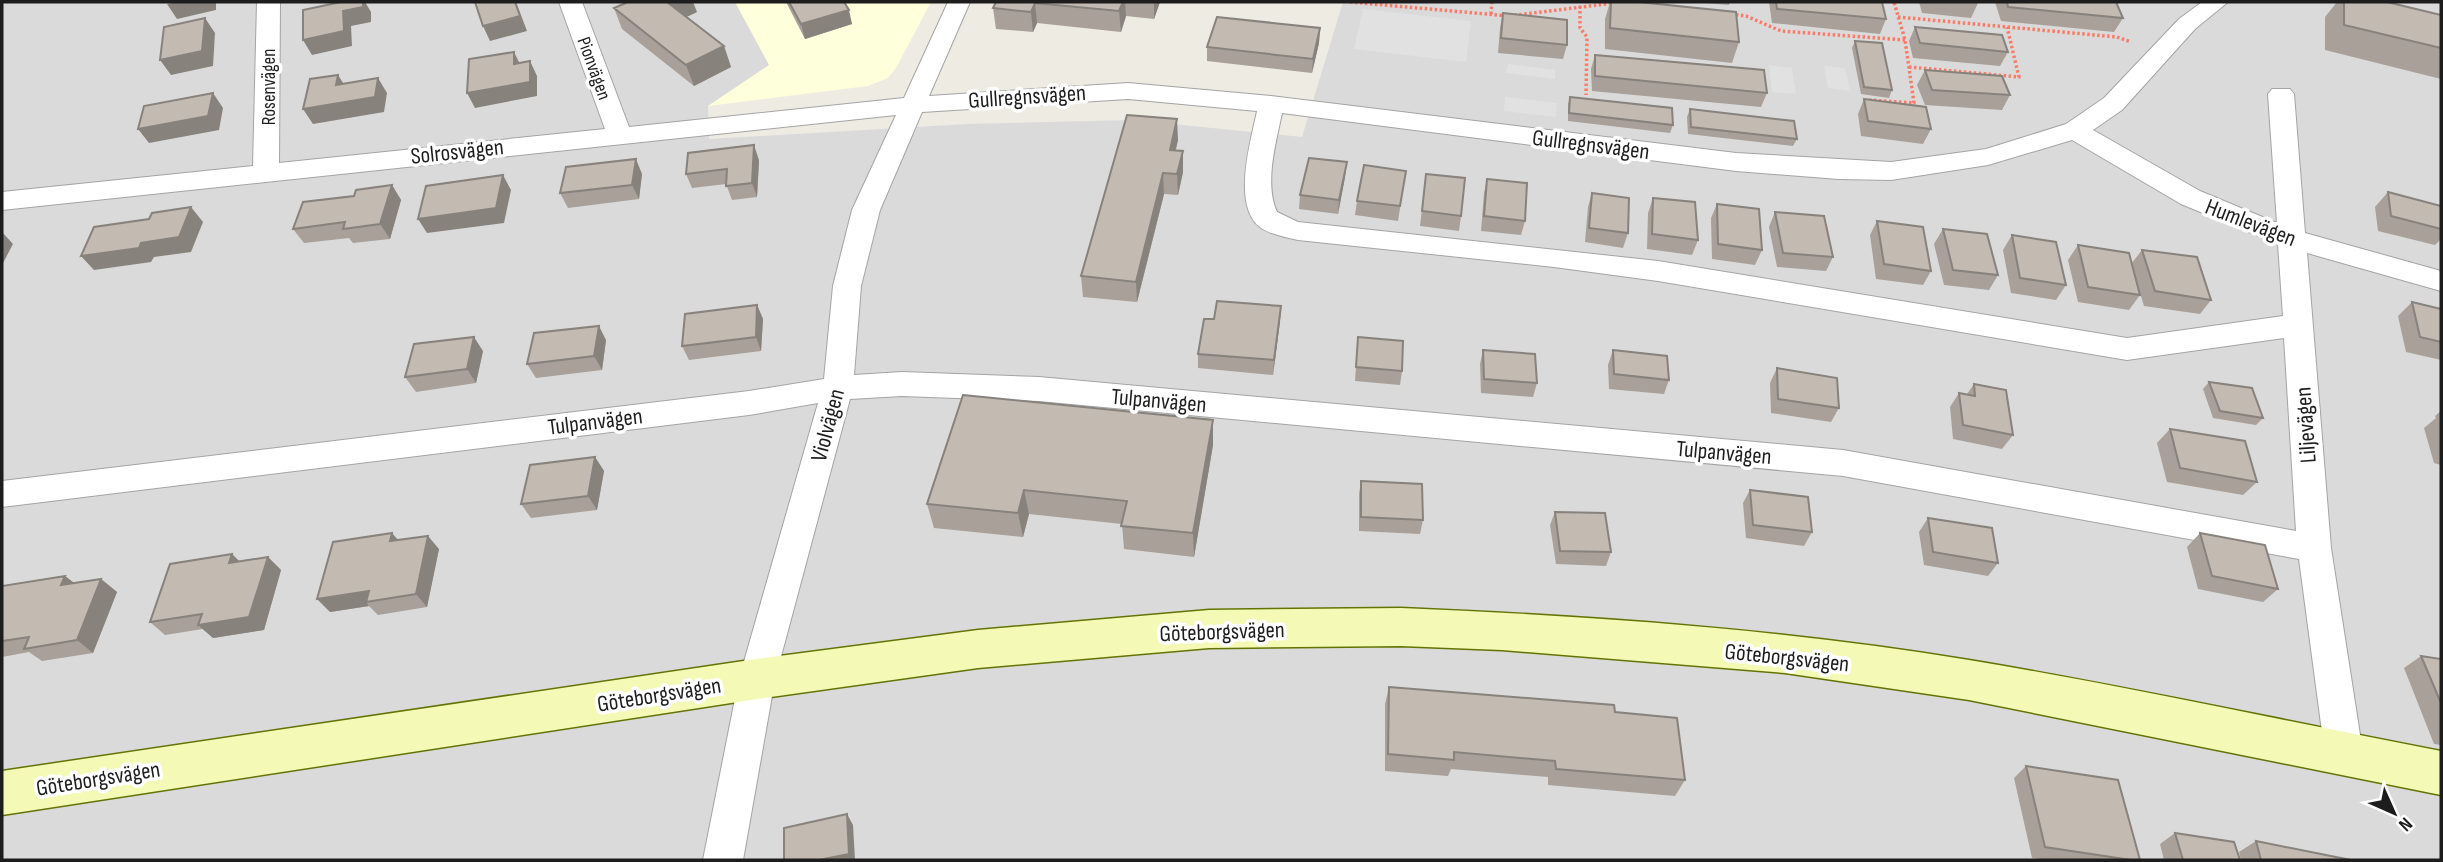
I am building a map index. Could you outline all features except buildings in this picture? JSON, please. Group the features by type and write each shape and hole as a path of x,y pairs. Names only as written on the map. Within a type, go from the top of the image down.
{"street":[{"name":"Rosenvägen","path":"266,172 268,2"},
{"name":"Pionvägen","path":"570,2 619,133"},
{"name":"Violvägen","path":"723,860 757,679 838,388 847,286 866,210 958,2"},
{"name":"Gullregnsvägen","path":"912,104 1128,90 1271,104 1737,162 1891,171 1937,166 2020,149 2075,130 2113,104 2187,24 2217,2"},
{"name":"Liljevägen","path":"2281,94 2314,548 2344,754"},
{"name":"Solrosvägen","path":"2,201 619,133 912,104"},
{"path":"1271,104 1258,190 1261,208 1268,219 1298,231 1554,257 1658,271 2127,349 2298,325"},
{"name":"Humlevägen","path":"2075,130 2188,197 2290,239 2441,281"},
{"name":"Tulpanvägen","path":"2,494 750,403 838,388 902,384 1039,389 1843,463 2314,548"},
{"name":"Göteborgsvägen","path":"2,793 757,679 978,649 1209,629 1401,627 1502,631 1785,654 1969,680 2441,773"}],"path":[{"path":"1350,2 1509,16 1601,2 1622,4"},
{"path":"1491,14 1492,2"},
{"path":"1865,100 1914,103 1905,40 1894,2"},
{"path":"1580,6 1580,29 1587,37 1586,95"},
{"path":"1718,13 1746,16 1781,31 1905,40"},
{"path":"1898,17 2117,37 2158,53"},
{"path":"1909,67 2020,77 2007,27"}],"shaded area":[{"path":"2,2 735,2 770,65 708,106 709,139 967,124 1132,120 1302,137 1343,2 2441,2 2441,860 2,860"},
{"path":"735,2 931,2 888,78 868,86 708,106 769,65"},
{"path":"1363,9 1471,21 1466,62 1354,49"},
{"path":"1508,64 1555,70 1555,79 1506,73"},
{"path":"1769,65 1792,68 1796,94 1772,92"},
{"path":"1824,66 1845,68 1850,91 1828,88"},
{"path":"1505,97 1557,103 1556,117 1504,111"}]}
